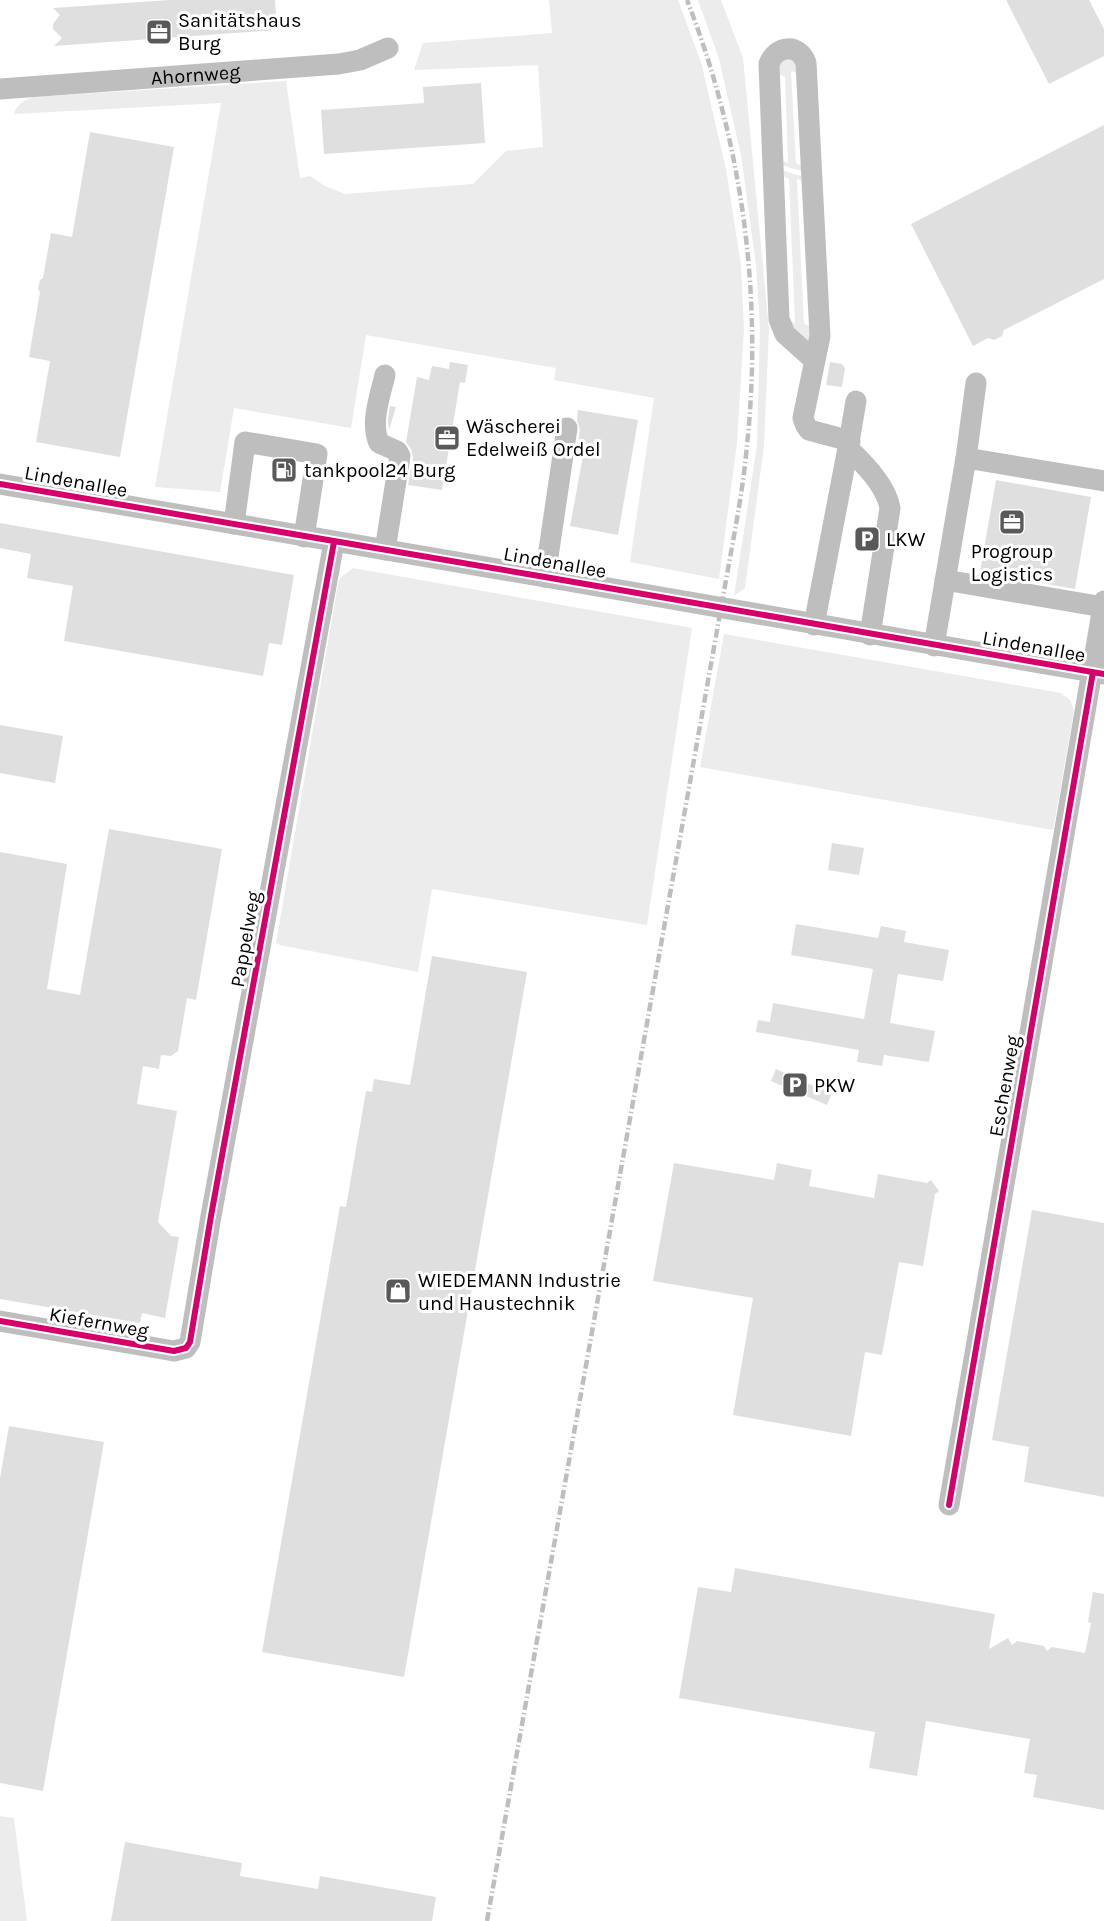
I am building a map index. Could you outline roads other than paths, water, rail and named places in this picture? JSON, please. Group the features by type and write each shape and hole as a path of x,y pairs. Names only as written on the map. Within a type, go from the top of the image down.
{"street":[{"name":"Ahornweg","path":"0,89 339,64 360,60 388,48"},
{"path":"814,360 785,334 779,320 769,64 775,53 786,48 797,50 805,58 806,63 820,336 803,413 804,422 809,430 849,445 885,492 890,508 870,635"},
{"path":"385,375 374,432 379,443 397,451 400,456 385,550"},
{"path":"934,646 966,458 976,383"},
{"path":"814,625 856,402"},
{"path":"545,577 567,428"},
{"path":"234,524 245,442 317,454 304,537"},
{"path":"966,458 1104,481"},
{"name":"Lindenallee","path":"0,484 1098,673"},
{"name":"Pappelweg","path":"190,1342 334,542"},
{"path":"945,580 1103,607"},
{"name":"Eschenweg","path":"950,1504 1098,673 1104,602"},
{"name":"Kiefernweg","path":"0,1321 174,1351 186,1348 190,1342"}],"railway":[{"path":"487,1921 735,530 745,462 751,389 752,332 750,275 744,219 722,108 687,0"}],"place":[{"name":"Sanitätshaus Burg","path":"159,32"},
{"name":"Wäscherei Edelweiß Ordel","path":"447,438"},
{"name":"tankpool24 Burg","path":"284,470"},
{"name":"Progroup Logistics","path":"1012,522"},
{"name":"LKW","path":"867,539"},
{"name":"PKW","path":"795,1085"},
{"name":"WIEDEMANN Industrie und Haustechnik","path":"398,1291"}]}
